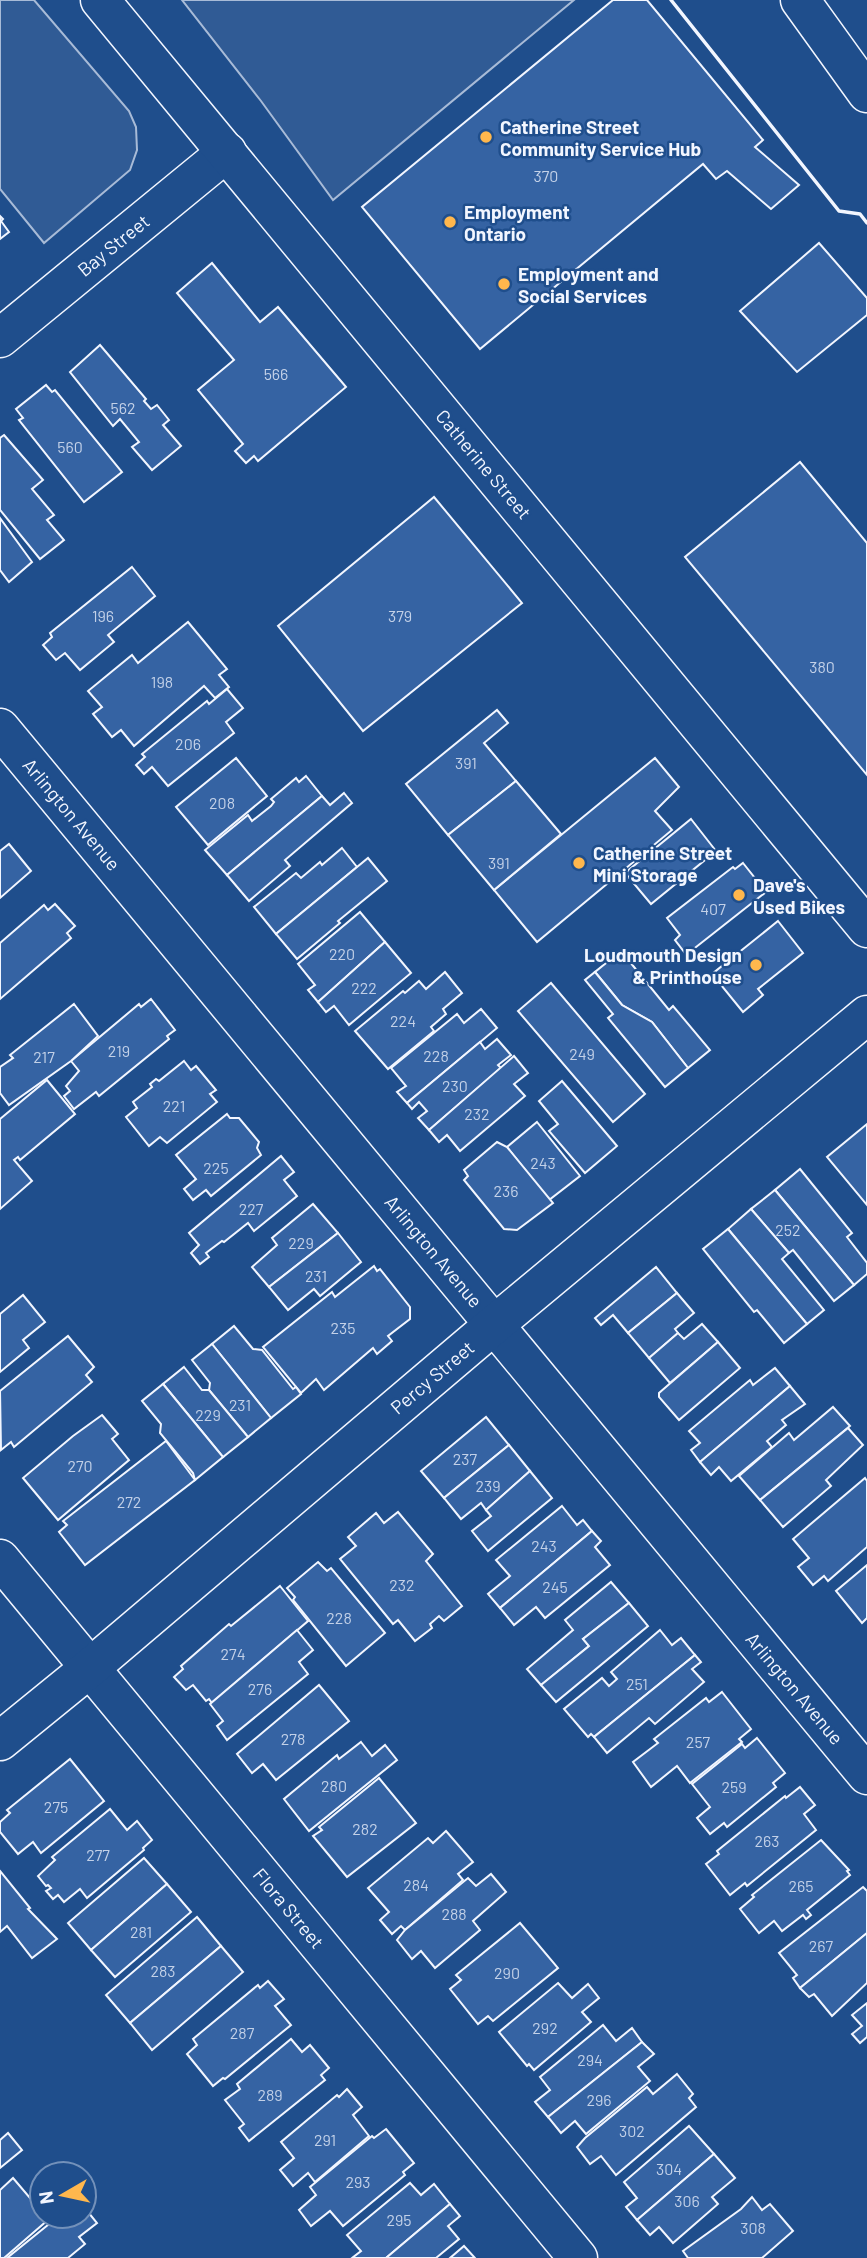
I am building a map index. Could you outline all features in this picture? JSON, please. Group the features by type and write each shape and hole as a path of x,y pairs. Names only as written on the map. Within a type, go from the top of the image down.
{"main road":[{"name":"Catherine Street","path":"100,0 867,928"},
{"path":"800,0 867,93"},
{"name":"Bay Street","path":"0,338 227,152"},
{"name":"Arlington Avenue","path":"0,728 867,1775"},
{"name":"Percy Street","path":"0,1741 867,1015"},
{"name":"Flora Street","path":"0,1559 578,2258"}],"shaded area":[{"path":"0,0 34,0 129,111 136,127 137,150 130,170 44,243 0,189"},
{"path":"182,0 574,0 333,200 261,101"}],"building":[{"path":"613,0 647,0 763,140 755,147 799,185 771,209 727,171 716,179 703,164 480,349 362,207"},
{"path":"0,216 9,232 0,239"},
{"path":"819,243 867,298 867,315 797,372 740,311"},
{"path":"212,263 260,322 278,307 346,387 258,461 254,456 246,463 235,451 243,444 198,390 234,360 177,293"},
{"path":"100,345 146,399 144,401 151,409 157,405 169,420 163,425 181,446 152,470 132,447 139,442 120,419 113,426 70,372"},
{"path":"46,385 52,392 55,390 122,472 84,502 19,420 23,418 16,409"},
{"path":"4,435 43,480 32,489 54,515 47,520 64,540 40,559 0,510 0,438"},
{"path":"800,462 867,543 867,775 685,557"},
{"path":"434,497 522,603 363,731 278,626"},
{"path":"0,518 32,562 9,582 0,570"},
{"path":"132,567 155,596 108,635 114,642 80,670 65,653 56,660 43,645 52,637 50,633"},
{"path":"188,622 227,669 219,675 229,687 215,698 204,686 134,746 121,730 112,737 93,714 102,707 88,691 132,655 138,663"},
{"path":"227,689 243,708 226,722 234,733 168,786 152,767 144,774 136,765 145,757 142,754 207,701 209,704"},
{"path":"497,710 508,723 484,743 516,781 448,835 406,784"},
{"path":"236,758 267,796 208,845 176,807"},
{"name":"Catherine Street Mini Storage","path":"655,758 679,787 655,811 672,830 537,942 494,890"},
{"path":"306,776 322,796 227,875 205,850 248,815 252,821 271,806 274,802 271,799 296,778 299,782"},
{"path":"516,781 561,834 494,890 448,835"},
{"path":"344,793 352,803 285,860 290,866 249,901 227,875 322,796 330,805"},
{"path":"691,819 716,851 651,904 625,873"},
{"path":"9,844 31,871 0,898 0,851"},
{"path":"342,848 357,867 276,934 254,907 296,873 301,878"},
{"path":"368,858 387,881 297,959 276,934"},
{"path":"743,863 766,892 685,953 675,940 680,935 667,918 733,867 735,869"},
{"path":"55,904 75,926 67,933 71,938 0,999 0,943 44,905 48,910"},
{"path":"360,912 385,942 318,1002 308,990 315,985 298,964"},
{"name":"Loudmouth Design & Printhouse","path":"778,921 803,953 758,989 763,995 743,1012 712,974"},
{"path":"385,942 411,973 349,1025 334,1006 326,1012 318,1002"},
{"path":"621,951 669,1010 673,1006 710,1050 688,1068 652,1022 622,1005 595,972"},
{"path":"445,972 462,993 443,1009 446,1014 431,1027 434,1031 388,1069 355,1031 403,991 405,993 419,981 426,989"},
{"path":"595,972 622,1005 652,1022 688,1068 665,1087 608,1018 613,1014 585,980"},
{"path":"551,983 645,1094 613,1122 518,1011"},
{"path":"151,999 175,1030 167,1036 169,1039 99,1096 96,1092 74,1109 64,1096 70,1091 66,1086 79,1071 71,1061 139,1004 141,1007"},
{"path":"74,1004 98,1036 71,1061 9,1105 0,1093 0,1067 13,1058 10,1055"},
{"path":"481,1009 497,1028 407,1103 397,1092 406,1086 391,1068 457,1014 464,1023"},
{"path":"497,1039 511,1055 498,1065 501,1068 429,1130 418,1118 427,1111 419,1102 412,1109 407,1103 480,1042 485,1049"},
{"path":"514,1056 528,1073 514,1084 525,1096 460,1151 447,1135 439,1142 429,1130"},
{"path":"184,1061 191,1070 196,1066 216,1090 210,1094 217,1102 167,1143 160,1137 149,1146 126,1117 137,1108 133,1102 152,1087 150,1084 156,1079 159,1081"},
{"path":"47,1080 75,1114 20,1160 18,1157 14,1160 32,1181 0,1209 0,1119"},
{"path":"562,1081 617,1146 585,1173 549,1131 558,1124 539,1101"},
{"path":"227,1114 230,1118 239,1118 259,1142 257,1148 261,1155 211,1196 206,1190 193,1200 184,1189 196,1179 176,1155"},
{"path":"537,1122 580,1176 549,1200 507,1147"},
{"path":"867,1124 867,1205 827,1157"},
{"path":"497,1142 507,1147 553,1203 517,1230 504,1229 464,1180 468,1176 464,1170"},
{"path":"281,1156 294,1172 284,1180 297,1196 254,1231 248,1223 222,1241 206,1253 209,1257 200,1264 191,1253 199,1245 189,1233"},
{"path":"800,1169 852,1233 847,1237 867,1263 867,1274 854,1285 775,1190"},
{"path":"775,1190 854,1285 834,1301 793,1250 789,1253 751,1209"},
{"path":"313,1204 338,1233 269,1287 252,1267 277,1245 272,1238"},
{"path":"751,1209 789,1253 782,1259 824,1310 807,1324 728,1229"},
{"path":"728,1229 807,1324 784,1343 757,1310 754,1312 703,1249"},
{"path":"338,1233 361,1262 320,1296 314,1289 288,1310 269,1287"},
{"path":"374,1266 377,1271 380,1269 410,1307 410,1319 388,1336 392,1341 377,1354 373,1348 324,1390 316,1379 301,1393 263,1347 332,1292 335,1297"},
{"path":"656,1267 677,1293 628,1333 613,1315 601,1325 595,1318"},
{"path":"677,1293 694,1313 675,1329 678,1333 649,1358 628,1333"},
{"path":"23,1295 45,1322 23,1340 29,1348 0,1372 0,1314"},
{"path":"702,1324 718,1342 670,1383 649,1358 678,1333 684,1339"},
{"path":"234,1326 253,1349 262,1350 293,1389 296,1387 301,1394 271,1418 212,1344"},
{"path":"68,1336 94,1367 86,1375 92,1382 14,1447 11,1442 1,1450 0,1391"},
{"path":"718,1342 740,1368 679,1420 659,1397 659,1393"},
{"path":"212,1344 271,1418 248,1437 209,1390 210,1383 192,1360"},
{"path":"184,1367 202,1390 209,1390 248,1437 223,1457 163,1384"},
{"path":"775,1368 790,1386 700,1462 691,1450 700,1443 689,1431 750,1380 753,1385"},
{"path":"163,1384 223,1457 195,1480 193,1473 160,1433 161,1424 142,1401"},
{"path":"790,1386 805,1404 782,1420 786,1425 767,1441 772,1447 731,1481 719,1467 711,1475 700,1462"},
{"path":"833,1407 850,1426 760,1500 739,1476 789,1433 794,1440"},
{"path":"102,1415 118,1434 112,1439 129,1460 58,1520 23,1478"},
{"path":"486,1417 509,1445 444,1498 421,1471"},
{"path":"848,1428 863,1445 826,1480 831,1486 783,1527 760,1500"},
{"path":"166,1441 195,1480 85,1565 59,1532 67,1525 63,1521"},
{"path":"509,1445 530,1471 486,1510 481,1503 461,1519 444,1498"},
{"path":"530,1471 552,1498 488,1551 472,1531 491,1516 486,1510"},
{"path":"865,1478 867,1547 828,1581 824,1576 813,1585 798,1567 809,1558 793,1539"},
{"path":"562,1506 577,1525 583,1520 592,1531 500,1608 488,1594 510,1576 496,1560"},
{"path":"398,1512 433,1554 426,1561 462,1606 444,1621 439,1616 430,1624 432,1628 415,1641 398,1620 393,1624 340,1559 356,1546 348,1537 376,1513 384,1523"},
{"path":"592,1531 601,1541 595,1547 610,1565 545,1618 536,1607 514,1625 500,1608"},
{"path":"318,1562 327,1571 331,1568 385,1633 346,1666 293,1600 295,1597 287,1588"},
{"path":"867,1565 867,1618 862,1623 836,1591"},
{"path":"611,1582 629,1603 583,1639 589,1646 541,1685 527,1669 573,1630 565,1620"},
{"path":"280,1586 308,1621 212,1703 209,1699 206,1701 193,1685 186,1690 174,1677 183,1669 181,1666 229,1624 231,1626"},
{"path":"629,1603 648,1626 556,1702 541,1685 589,1646 583,1639"},
{"path":"297,1630 313,1650 299,1662 308,1674 227,1740 217,1726 223,1721 210,1704"},
{"path":"660,1630 672,1645 681,1638 695,1655 594,1737 591,1734 588,1737 564,1709 602,1678 609,1686 617,1679 611,1672"},
{"path":"695,1655 701,1662 692,1669 704,1682 655,1724 649,1718 607,1753 594,1737"},
{"path":"319,1685 349,1721 276,1780 263,1764 252,1773 237,1754"},
{"path":"722,1692 751,1729 739,1739 742,1742 690,1783 677,1766 651,1787 633,1762 658,1743 654,1739 706,1698 709,1702"},
{"path":"757,1738 785,1773 773,1783 776,1787 727,1827 724,1823 710,1834 697,1818 710,1807 692,1784 742,1744 745,1748"},
{"path":"361,1742 372,1756 385,1745 397,1760 309,1831 284,1799 337,1755 339,1759"},
{"path":"70,1759 104,1801 41,1853 33,1842 18,1854 0,1832 0,1822 10,1813 7,1810"},
{"path":"379,1778 416,1823 347,1877 313,1836 322,1830 319,1827"},
{"path":"800,1787 815,1805 804,1814 816,1830 747,1886 745,1883 730,1895 706,1864 719,1854 717,1851"},
{"path":"110,1809 127,1830 137,1821 152,1840 144,1850 87,1898 80,1889 64,1902 58,1895 53,1899 46,1891 51,1888 38,1876 55,1860 52,1857"},
{"path":"446,1831 473,1862 458,1874 463,1880 405,1930 401,1926 392,1934 380,1920 389,1912 368,1888 428,1838 433,1843"},
{"path":"821,1840 849,1870 847,1871 850,1875 807,1910 811,1915 806,1919 803,1915 782,1931 774,1921 759,1933 740,1909 754,1897 752,1895"},
{"path":"144,1858 167,1884 91,1950 68,1923"},
{"path":"0,1871 30,1908 28,1909 57,1939 32,1958 7,1926 0,1932"},
{"path":"491,1874 506,1892 473,1921 480,1930 435,1968 421,1951 412,1959 397,1940 405,1930 468,1878 476,1886"},
{"path":"167,1884 191,1912 115,1977 91,1950"},
{"path":"863,1887 867,1891 867,1933 800,1988 793,1978 797,1975 779,1953"},
{"path":"197,1917 221,1946 130,2023 106,1995"},
{"path":"520,1923 558,1968 493,2021 488,2016 478,2024 450,1989 461,1980 456,1975"},
{"path":"867,1933 867,1983 832,2016 814,1994 809,1997 800,1988"},
{"path":"221,1946 243,1972 152,2050 130,2023"},
{"path":"268,1981 284,1999 275,2006 291,2025 213,2086 187,2054 197,2045 193,2039 258,1985 260,1988"},
{"path":"558,1983 572,1998 588,1984 599,1998 582,2012 591,2022 534,2070 529,2064 527,2066 499,2032"},
{"path":"867,2003 867,2037 860,2043 852,2034 862,2026 852,2015"},
{"path":"603,2025 616,2041 632,2028 642,2042 548,2117 535,2102 550,2090 540,2077"},
{"path":"291,2039 302,2052 310,2045 329,2068 321,2075 325,2080 249,2141 239,2128 244,2124 225,2100 240,2089 237,2084"},
{"path":"642,2042 654,2054 638,2067 650,2081 586,2134 575,2121 561,2133 548,2117"},
{"path":"677,2074 693,2094 689,2098 696,2107 616,2175 601,2156 590,2164 577,2147 585,2138 647,2087 653,2094"},
{"path":"347,2089 362,2107 353,2115 369,2136 315,2182 308,2173 293,2186 280,2170 294,2158 281,2142"},
{"path":"689,2126 714,2154 637,2220 626,2207 637,2198 624,2182"},
{"path":"386,2129 414,2163 403,2172 405,2175 343,2226 330,2211 311,2226 299,2210 316,2195 310,2187 372,2136 374,2138"},
{"path":"8,2133 22,2150 0,2168 0,2140"},
{"path":"714,2154 735,2178 712,2197 718,2204 673,2243 659,2227 650,2235 637,2220"},
{"path":"13,2178 28,2196 28,2230 36,2230 4,2258 0,2258 0,2190"},
{"path":"410,2183 421,2195 434,2184 450,2204 386,2258 352,2258 361,2251 347,2235"},
{"path":"752,2197 762,2210 770,2204 793,2231 762,2258 688,2258 683,2251 741,2209"},
{"path":"450,2204 460,2216 448,2226 459,2239 436,2258 386,2258"},
{"path":"42,2230 88,2230 79,2237 85,2244 68,2258 7,2258"},
{"path":"464,2246 475,2258 450,2258"}],"wall":[{"path":"671,0 839,211 860,214 867,223"}],"place":[{"name":"Catherine Street Community Service Hub","path":"486,137"},
{"name":"Employment Ontario","path":"450,222"},
{"name":"Employment and Social Services","path":"504,284"},
{"name":"Catherine Street Mini Storage","path":"579,863"},
{"name":"Dave's Used Bikes","path":"739,895"},
{"name":"Loudmouth Design & Printhouse","path":"756,965"}]}
